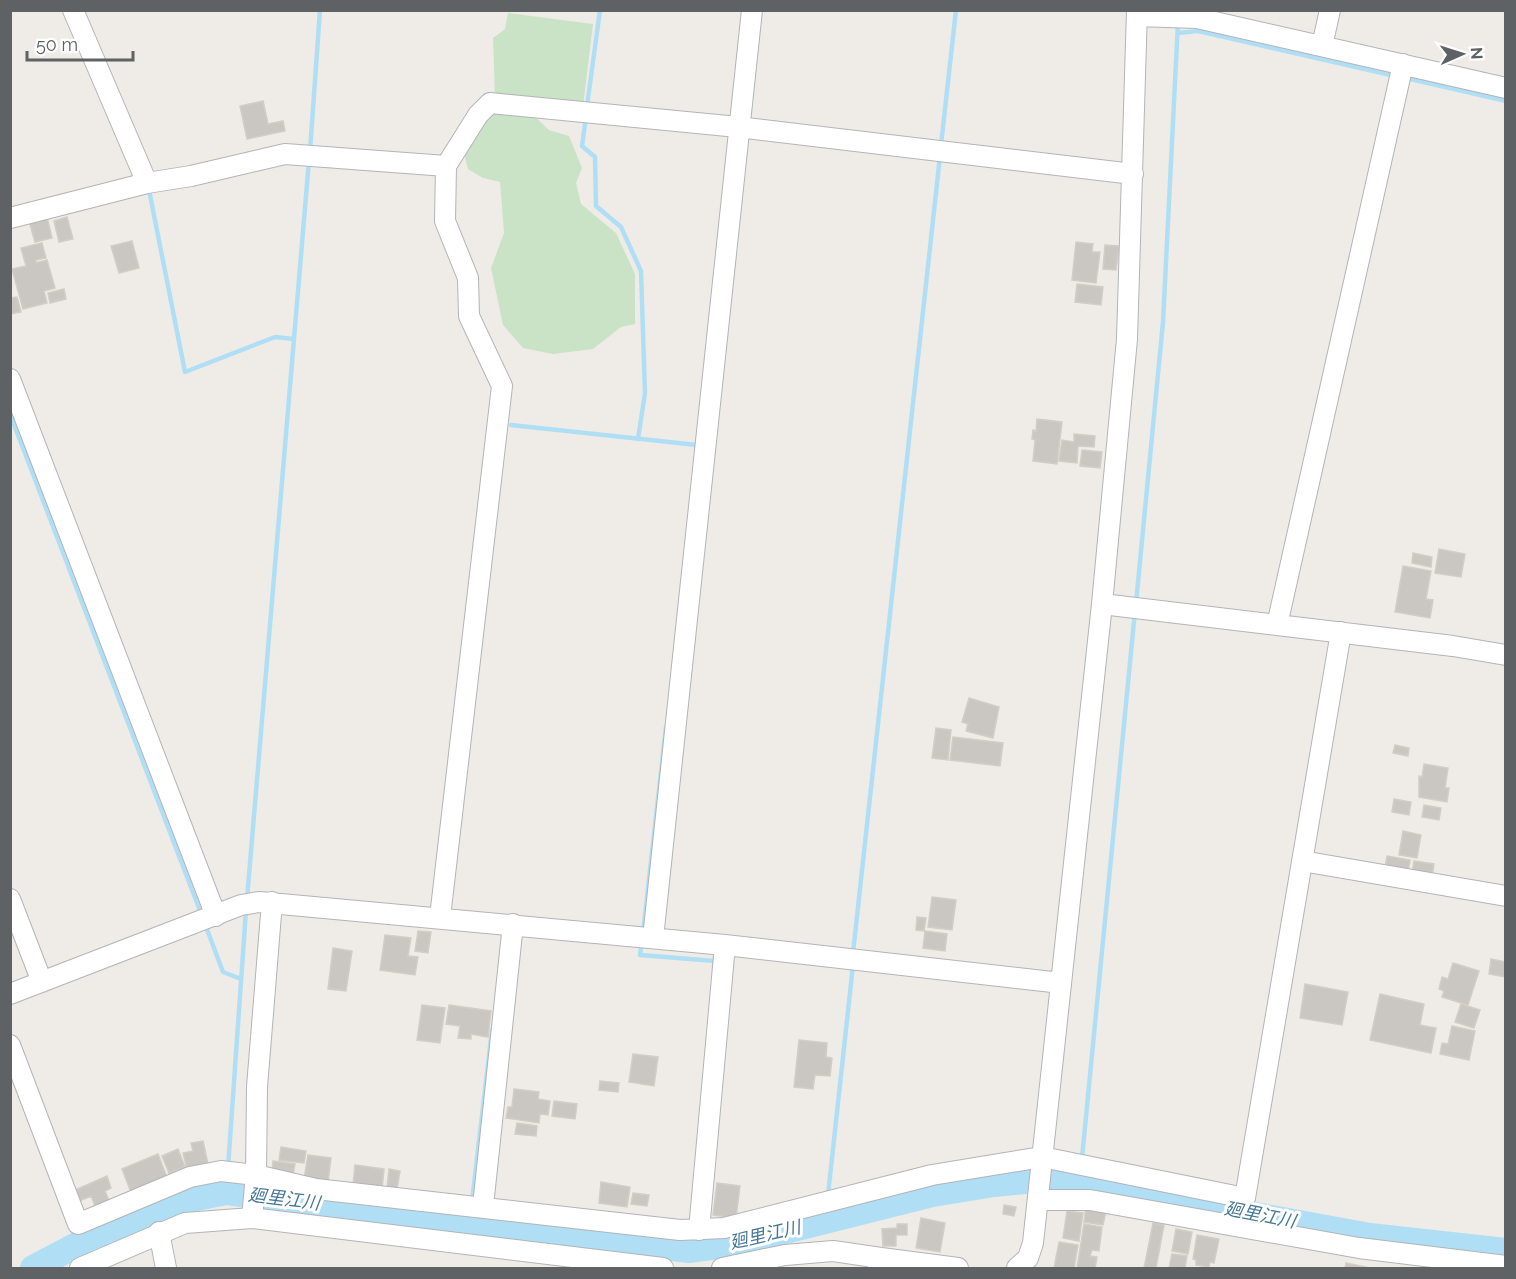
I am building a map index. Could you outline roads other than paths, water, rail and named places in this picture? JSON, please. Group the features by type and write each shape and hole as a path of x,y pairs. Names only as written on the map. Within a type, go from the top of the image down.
{"street":[{"path":"73,10 147,183"},
{"path":"646,937 752,10"},
{"path":"1322,46 1330,10"},
{"path":"1017,1269 1028,1258 1033,1243 1102,604 1127,339 1137,13 1180,17 1322,46 1401,73 1506,88"},
{"path":"1277,625 1401,73"},
{"path":"440,917 502,386 469,316 468,278 445,221 446,166 478,115 490,103 738,127 1133,174"},
{"path":"10,218 147,183 191,176 285,154 446,166"},
{"path":"10,379 208,919"},
{"path":"1102,604 1341,632 1506,655"},
{"path":"10,1045 78,1224 189,1178 226,1172 316,1189 699,1230 723,1228 932,1175 1042,1157 1081,1163 1140,1178 1245,1198 1341,632"},
{"path":"1302,861 1506,896"},
{"path":"10,899 42,982"},
{"path":"252,1213 256,1178 257,903"},
{"path":"10,994 208,919 257,903 440,917 646,937 853,958 1061,983"},
{"path":"476,1205 513,924"},
{"path":"699,1230 725,945"},
{"path":"1038,1200 1090,1200 1359,1248 1506,1266"},
{"path":"80,1269 185,1222 252,1213 541,1261 663,1269"},
{"path":"159,1232 166,1269"},
{"path":"722,1269 785,1255 833,1251 880,1264 958,1269"}],"waterway":[{"path":"310,151 320,10"},
{"path":"587,106 600,10"},
{"path":"941,145 956,10"},
{"path":"1136,603 1163,322 1178,22"},
{"path":"1178,33 1198,31 1395,76"},
{"path":"1406,78 1506,101"},
{"path":"586,117 582,146 595,157 596,206 621,227 641,271 645,393 638,439"},
{"path":"853,953 940,156"},
{"path":"247,899 309,160"},
{"path":"150,195 185,372 275,337 294,339"},
{"path":"10,414 202,916"},
{"path":"511,425 697,445 696,450"},
{"path":"1082,1158 1135,611"},
{"path":"643,933 666,727"},
{"path":"228,1168 246,910"},
{"path":"205,924 223,972 241,979"},
{"path":"642,941 640,955 715,961 714,966"},
{"path":"828,1195 853,965"},
{"path":"472,1201 492,1030"},
{"path":"1080,1179 1081,1170"},
{"path":"226,1192 227,1176"},
{"name":"廻里江川","path":"33,1268 92,1237 177,1202 226,1192 357,1211 689,1250 733,1244 933,1194 994,1184 1046,1179 1080,1179 1136,1193 1370,1236 1506,1251"},
{"path":"825,1221 826,1206"},
{"path":"470,1224 471,1212"},
{"path":"688,1240 689,1250"}]}
